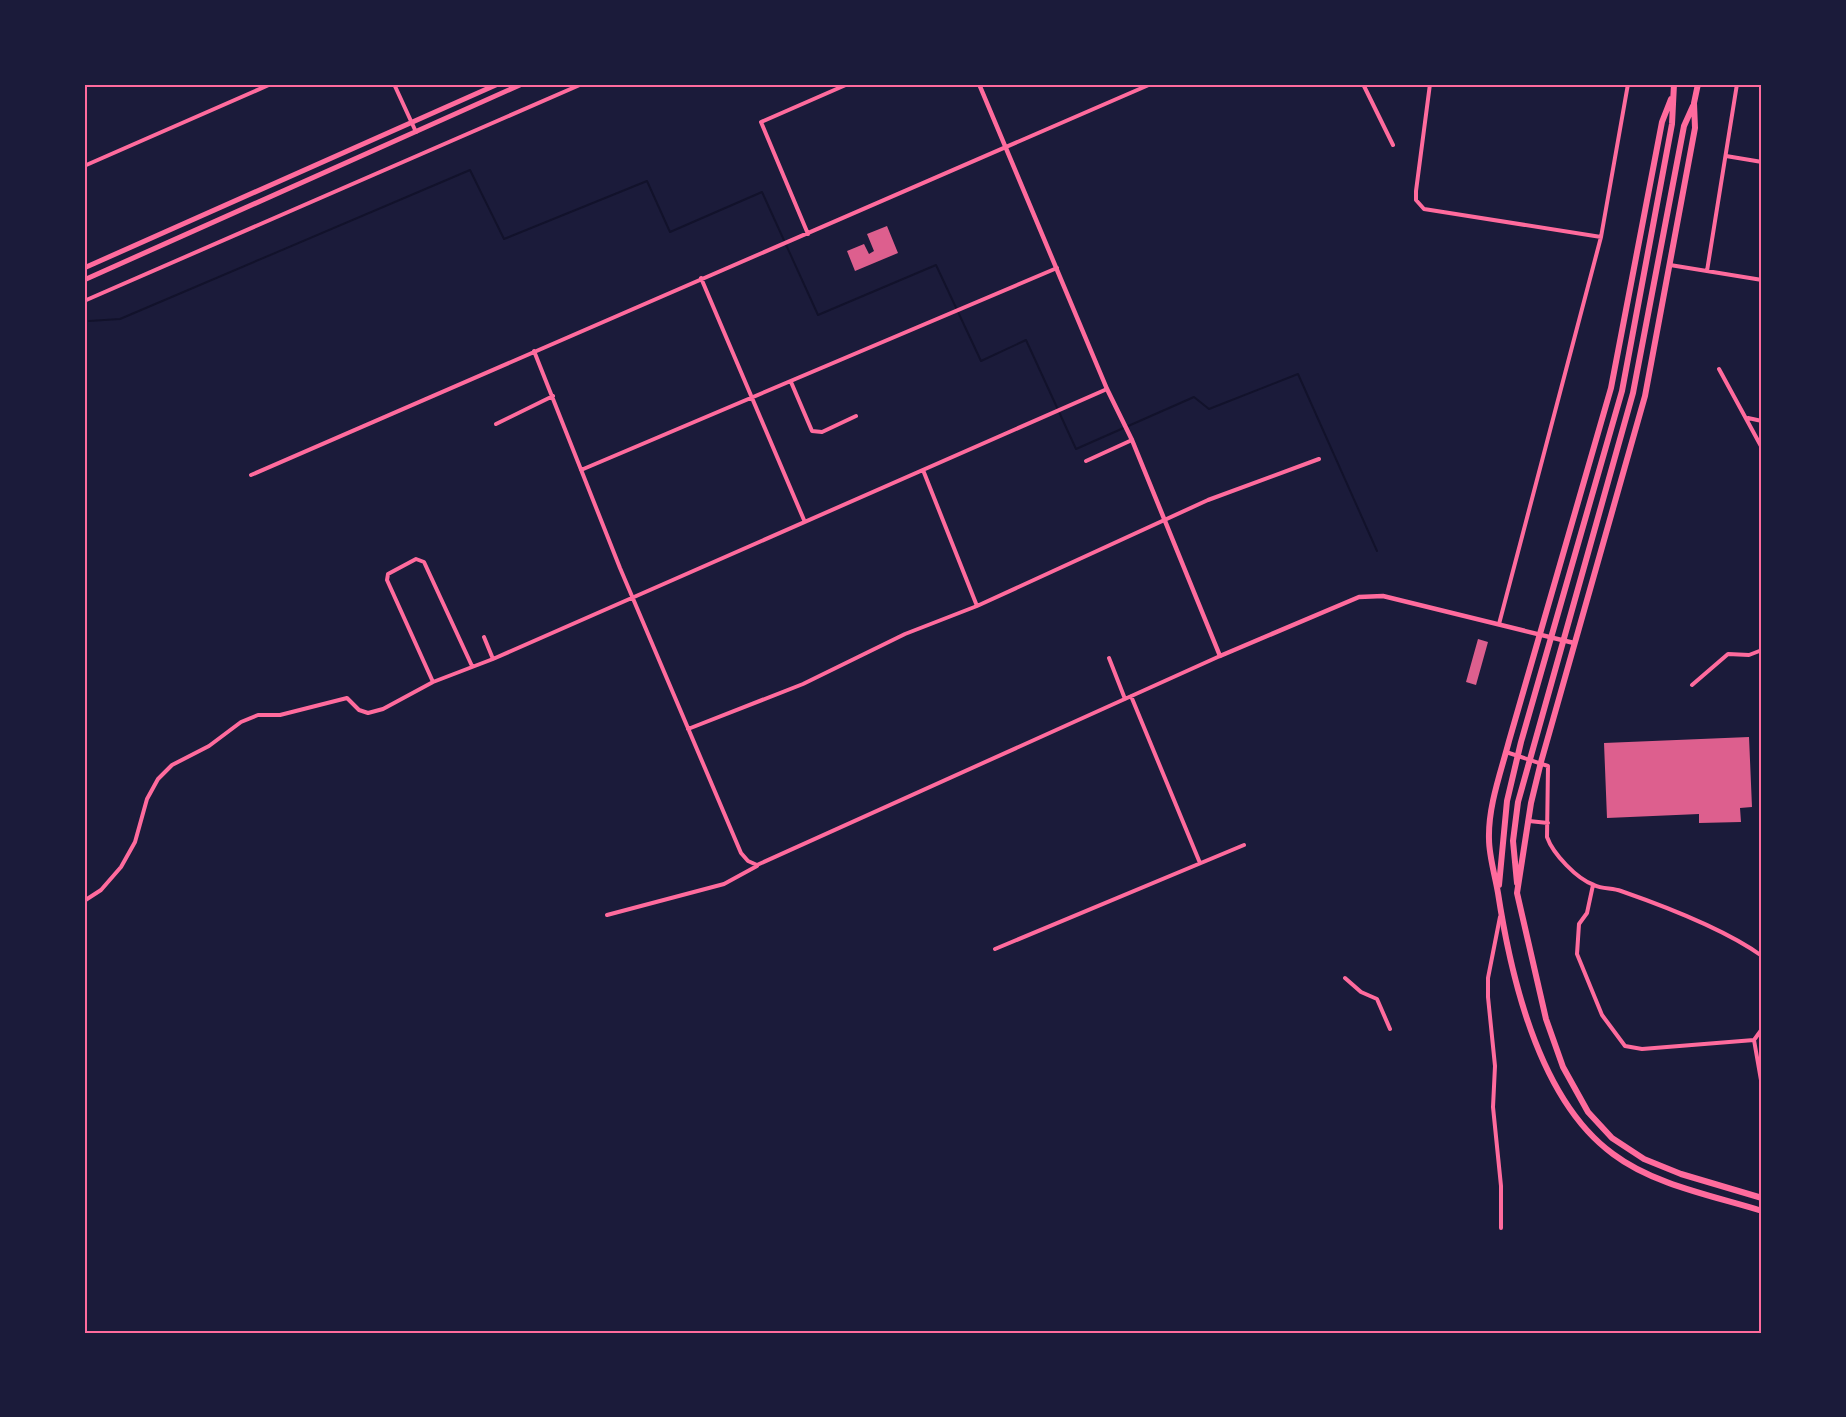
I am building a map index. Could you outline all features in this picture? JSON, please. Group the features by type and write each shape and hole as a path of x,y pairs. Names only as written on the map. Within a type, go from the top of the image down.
{"main road":[{"path":"84,268 498,84"},
{"path":"84,280 522,84"},
{"path":"1674,84 1662,122 1611,388 1538,634 1494,800 1488,839 1500,916 1524,1003 1547,1068 1579,1120 1598,1142 1629,1164 1668,1181 1762,1211"},
{"path":"1698,84 1694,103 1684,126 1633,393 1533,744 1518,802 1514,841 1517,892 1546,1019 1563,1067 1588,1112 1612,1138 1644,1158 1681,1174 1762,1198"},
{"path":"1498,895 1507,801 1521,742 1622,391 1672,124 1671,99"},
{"path":"1517,892 1541,762 1645,396 1695,128 1694,103"}],"street":[{"path":"84,166 272,84"},
{"path":"394,84 416,132"},
{"path":"84,300 582,84"},
{"path":"808,234 761,122 848,84"},
{"path":"979,84 1107,389 1132,440 1163,522 1220,656"},
{"path":"251,475 1151,84"},
{"path":"1364,84 1393,145"},
{"path":"1430,84 1416,191 1416,200 1424,209 1601,237"},
{"path":"1499,624 1601,237 1628,84"},
{"path":"1707,271 1737,84"},
{"path":"1726,156 1762,162"},
{"path":"1670,265 1762,280"},
{"path":"581,470 1057,268"},
{"path":"701,278 804,520"},
{"path":"534,351 632,597 741,853 748,861 757,865"},
{"path":"1719,369 1762,448"},
{"path":"791,382 812,431 822,432 856,416"},
{"path":"84,901 100,890 121,867 135,842 147,799 158,778 172,765 209,746 241,722 258,715 280,715 347,698 359,710 368,713 383,709 434,682 493,659 804,520 1058,413 1107,389"},
{"path":"496,424 553,396"},
{"path":"1747,418 1762,421"},
{"path":"1086,461 1132,440"},
{"path":"688,729 803,684 926,625 977,606 1208,500 1319,459"},
{"path":"923,470 977,606"},
{"path":"434,682 387,580 388,574 417,559 424,562 472,666"},
{"path":"607,915 724,884 757,865 1220,656 1359,597 1383,596 1574,643"},
{"path":"484,637 493,659"},
{"path":"1692,685 1728,654 1749,655 1762,650"},
{"path":"1109,658 1125,699"},
{"path":"1131,696 1200,863"},
{"path":"1506,752 1541,762 1550,771 1547,837 1550,847 1563,861 1593,885 1619,891 1672,912 1747,945 1762,956"},
{"path":"1529,821 1548,823"},
{"path":"995,949 1043,931 1244,845"},
{"path":"1593,885 1587,914 1579,924 1578,954 1602,1015 1625,1046 1642,1049 1754,1040"},
{"path":"1500,916 1488,978 1488,997 1495,1066 1493,1107 1501,1186 1501,1228"},
{"path":"1345,978 1361,992 1377,999 1390,1029"},
{"path":"1762,1029 1754,1040 1762,1086"}],"building":[{"path":"887,226 898,253 855,271 847,251 864,244 869,254 874,251 867,234"},
{"path":"1478,639 1488,642 1476,685 1466,682"},
{"path":"1749,737 1752,807 1740,808 1741,822 1699,823 1699,814 1607,818 1604,743"}],"waterway":[{"path":"89,321 120,319 470,170 504,239 647,181 670,232 762,192 818,315 936,265 981,361 1026,340 1076,449 1194,397 1209,409 1298,374 1377,551"}]}
